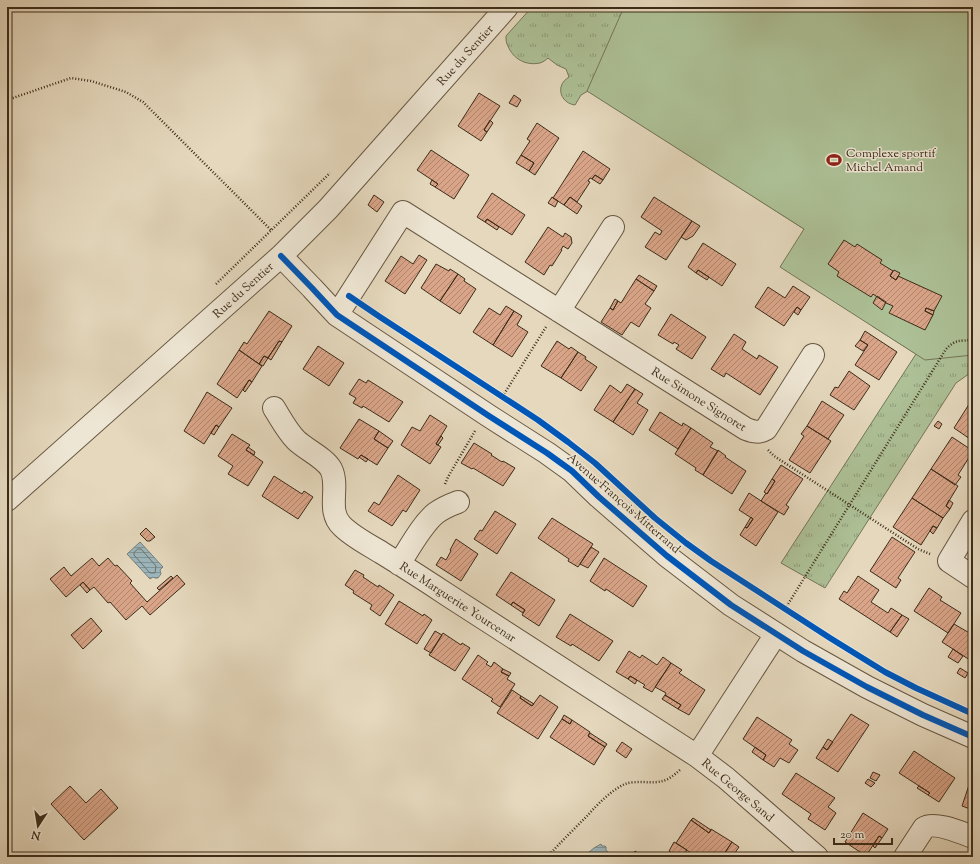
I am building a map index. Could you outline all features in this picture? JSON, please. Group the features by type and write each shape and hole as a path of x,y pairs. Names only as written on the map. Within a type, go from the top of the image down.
{"street":[{"name":"Rue du Sentier","path":"7,500 281,256 328,209 507,7"},
{"name":"Rue Simone Signoret","path":"337,315 403,212 552,319 752,432 763,431 766,428 813,354"},
{"path":"552,319 613,227"},
{"name":"Avenue François Mitterrand","path":"281,256 337,315 547,453 572,472 667,556 731,604 803,651 867,687 922,715 973,737"},
{"name":"Rue Marguerite Yourcenar","path":"274,408 296,440 325,462 331,469 334,480 333,506 335,516 340,525 697,756"},
{"path":"399,564 427,521 447,506 458,502"},
{"path":"973,521 949,561 973,577"},
{"name":"Rue George Sand","path":"776,634 697,756 726,778 817,857"},
{"path":"905,857 924,828 928,826 940,827 973,837"}],"path":[{"path":"7,100 71,78 91,81 126,92 143,102 271,230"},
{"path":"214,285 332,171"},
{"path":"508,402 500,396 552,319"},
{"path":"785,609 946,349 952,343 957,341 973,340"},
{"path":"445,484 478,428"},
{"path":"758,432 766,447 774,456 918,549 949,561"},
{"path":"778,605 791,614"},
{"path":"547,857 612,792 626,784 636,782 663,782 673,777 697,756"}],"green space":[{"path":"532,7 663,7 973,258 973,371 956,383 825,588 781,563 916,354 872,326 804,229 588,91 581,95 575,105 566,101 562,96 561,87 565,80 569,77 566,69 557,65 548,58 541,63 535,64 525,62 513,55 507,45 506,36"},
{"name":"Complexe sportif Michel Amand","path":"624,7 973,7 973,355 925,360 780,267 804,229 587,91"}],"water":[{"path":"140,542 163,567 160,570 161,574 158,578 153,577 150,579 127,554"},
{"path":"601,844 602,846 606,847 608,852 604,857 583,857 594,848"}],"building":[{"path":"479,93 500,106 484,130 487,132 481,141 458,126"},
{"path":"514,95 521,100 517,107 509,103"},
{"path":"490,120 493,123 487,132 484,130"},
{"path":"537,123 559,138 535,175 529,171 534,163 521,155 530,141 527,139"},
{"path":"431,150 469,175 454,199 435,187 438,184 417,170"},
{"path":"583,151 610,169 603,180 595,175 592,179 590,178 588,181 590,182 577,202 570,197 564,205 553,198"},
{"path":"521,155 534,163 529,171 516,163"},
{"path":"595,175 603,180 600,184 592,179"},
{"path":"432,180 438,184 435,187 430,184"},
{"path":"492,193 525,215 512,235 487,219 485,222 477,217"},
{"path":"374,195 384,202 377,212 368,205"},
{"path":"552,197 558,201 555,207 548,203"},
{"path":"570,197 582,206 577,214 564,205"},
{"path":"654,197 692,221 666,260 645,247 655,232 660,235 662,231 641,217"},
{"path":"487,219 499,227 497,230 485,222"},
{"path":"692,221 700,226 693,236 686,240 681,237"},
{"path":"548,227 563,237 565,233 571,237 572,243 568,249 563,246 552,266 550,265 544,275 525,262"},
{"path":"844,240 855,247 857,244 882,260 880,263 893,271 890,276 896,280 898,276 942,296 934,311 926,308 925,311 933,315 925,330 889,313 893,306 873,294 871,297 837,276 839,272 828,264"},
{"path":"703,243 736,264 722,286 698,270 696,273 688,267"},
{"path":"419,255 427,260 405,294 385,281 401,256 413,264"},
{"path":"436,264 449,271 450,269 458,274 440,301 421,288"},
{"path":"698,270 709,277 707,280 696,273"},
{"path":"894,270 900,273 896,280 890,276"},
{"path":"458,274 465,279 464,281 476,289 460,314 440,301"},
{"path":"639,275 657,286 654,291 636,279"},
{"path":"636,279 654,291 645,304 651,308 639,327 631,322 622,335 601,322 610,308 613,310 618,301 621,303"},
{"path":"793,286 810,297 801,310 797,307 784,326 755,307 768,287 785,298"},
{"path":"877,296 886,302 882,310 873,303"},
{"path":"615,299 618,301 613,310 610,308"},
{"path":"506,306 514,311 493,345 473,332 489,308 500,315"},
{"path":"797,307 801,310 798,315 794,312"},
{"path":"926,308 934,311 933,315 925,311"},
{"path":"269,311 292,326 282,342 279,341 268,358 264,356 259,364 239,350 244,342 247,344"},
{"path":"514,311 522,316 517,325 528,332 512,357 493,345"},
{"path":"671,314 706,337 692,359 676,349 679,345 674,342 673,344 658,335"},
{"path":"865,331 897,352 879,380 855,365 868,345 860,340"},
{"path":"734,334 746,342 742,349 757,359 759,355 778,367 760,395 726,373 724,377 711,369"},
{"path":"860,340 868,345 863,351 855,346"},
{"path":"279,341 282,342 271,360 268,358"},
{"path":"557,341 569,349 571,347 578,352 561,378 541,366"},
{"path":"318,346 344,363 329,386 303,369"},
{"path":"239,350 262,366 252,382 249,380 237,398 217,384"},
{"path":"578,352 597,367 581,391 561,378"},
{"path":"264,356 268,358 263,366 259,364"},
{"path":"849,371 870,386 854,410 830,395 835,387 838,388"},
{"path":"359,379 366,383 368,380 403,402 389,422 363,406 362,408 353,403 356,398 349,394"},
{"path":"249,380 252,382 245,392 243,390"},
{"path":"627,384 635,389 613,422 594,410 610,385 621,393"},
{"path":"635,389 643,394 637,403 648,410 633,435 613,422"},
{"path":"207,392 232,408 219,427 216,425 204,444 184,431"},
{"path":"973,398 973,441 954,428"},
{"path":"822,401 844,415 828,439 807,426"},
{"path":"660,412 682,426 683,423 691,428 678,449 649,430"},
{"path":"430,415 447,426 436,444 441,447 430,464 401,445 412,427 420,431"},
{"path":"359,419 379,431 374,439 388,448 377,465 361,455 358,459 340,448"},
{"path":"938,421 942,424 939,429 934,426"},
{"path":"216,425 219,427 214,435 211,433"},
{"path":"807,426 831,441 810,473 789,460 804,436 801,434"},
{"path":"691,428 713,443 710,447 718,451 703,475 695,470 696,468 675,454"},
{"path":"379,431 393,441 388,448 374,439"},
{"path":"232,434 250,445 246,450 263,462 248,486 228,474 233,466 218,456"},
{"path":"441,436 443,438 438,445 436,444"},
{"path":"952,437 973,451 958,475 961,477 955,485 931,469"},
{"path":"474,443 502,462 503,461 515,468 503,486 473,468 472,469 461,463"},
{"path":"248,447 255,452 254,455 246,450"},
{"path":"718,450 726,456 725,457 746,471 732,494 703,475"},
{"path":"361,455 368,459 366,462 359,457"},
{"path":"781,465 803,479 786,505 789,507 784,515 761,501 775,481 772,479"},
{"path":"931,469 958,486 946,506 950,509 943,518 912,498"},
{"path":"398,475 420,490 406,512 403,510 392,526 368,511 374,502 379,505"},
{"path":"274,476 302,494 304,491 313,497 298,519 262,496"},
{"path":"772,479 775,481 767,494 764,492"},
{"path":"749,493 778,512 756,546 740,535 753,519 739,510"},
{"path":"912,498 943,518 937,528 933,526 921,545 893,527"},
{"path":"949,500 953,503 950,509 946,506"},
{"path":"495,511 516,524 497,554 474,539 480,530 482,531"},
{"path":"751,517 753,519 747,528 745,527"},
{"path":"552,518 593,544 578,567 538,538"},
{"path":"933,526 937,528 933,534 930,531"},
{"path":"146,528 155,537 150,541 147,541 140,534"},
{"path":"892,537 915,552 898,578 901,580 896,588 870,571"},
{"path":"456,539 478,554 461,581 436,565 441,557 446,560"},
{"path":"591,547 599,552 588,568 580,564"},
{"path":"92,558 99,566 108,558 115,566 117,565 132,581 130,583 147,602 177,575 185,584 150,615 142,606 126,620 94,587 90,590 83,582 66,597 50,579 64,567 71,576"},
{"path":"604,558 647,586 633,607 606,589 605,591 590,581"},
{"path":"355,570 364,575 363,577 378,587 379,585 394,595 380,616 370,609 372,605 353,593 354,591 345,585"},
{"path":"511,572 555,600 539,626 522,615 525,610 513,602 511,605 496,595"},
{"path":"171,576 173,578 159,590 157,588"},
{"path":"858,576 879,590 871,602 888,613 891,608 902,615 890,632 839,599 844,591 847,593"},
{"path":"83,582 90,590 87,593 80,585"},
{"path":"929,588 942,597 940,600 961,613 948,633 914,611"},
{"path":"399,601 423,616 424,614 432,620 417,644 385,624"},
{"path":"513,602 525,610 523,613 511,605"},
{"path":"570,614 613,641 599,661 572,644 571,646 556,637"},
{"path":"902,615 909,619 897,637 890,632"},
{"path":"91,618 102,631 83,649 71,635"},
{"path":"954,624 973,635 973,662 942,642"},
{"path":"435,631 442,635 431,653 424,649"},
{"path":"443,633 461,645 462,643 470,648 455,671 429,655"},
{"path":"953,649 963,656 958,663 948,657"},
{"path":"629,651 640,658 642,655 657,665 663,657 671,663 652,692 643,687 645,685 630,676 628,679 616,672"},
{"path":"478,655 488,662 486,664 491,667 494,662 503,669 501,672 509,676 507,679 515,684 500,707 491,701 493,699 462,679"},
{"path":"671,663 682,670 679,673 705,690 689,715 678,709 681,705 665,695 666,693 655,687"},
{"path":"960,668 968,673 965,678 957,673"},
{"path":"503,669 511,673 509,676 501,672"},
{"path":"973,669 973,679 968,676"},
{"path":"630,676 637,680 635,684 628,679"},
{"path":"512,690 521,696 520,698 532,706 540,695 558,707 538,739 497,713"},
{"path":"665,695 681,705 678,709 662,699"},
{"path":"521,696 534,704 532,706 520,698"},
{"path":"851,714 869,725 838,772 816,758 823,747 827,750"},
{"path":"564,715 572,720 570,724 562,719"},
{"path":"757,717 792,740 789,744 798,750 789,763 780,758 774,767 763,760 766,755 743,739"},
{"path":"562,719 570,724 572,720 590,732 588,736 605,747 594,765 550,737"},
{"path":"590,733 607,744 605,747 588,736"},
{"path":"828,739 833,742 827,750 823,747"},
{"path":"622,742 632,749 626,758 616,751"},
{"path":"755,747 766,755 763,760 752,752"},
{"path":"914,751 955,778 939,802 928,795 930,793 899,773"},
{"path":"873,772 880,775 876,781 870,778"},
{"path":"796,773 835,798 828,807 836,813 825,830 808,819 811,814 782,794"},
{"path":"868,779 875,783 871,787 865,783"},
{"path":"970,782 973,783 973,810 962,806"},
{"path":"70,786 86,803 101,789 118,808 84,840 51,804"},
{"path":"919,786 930,793 928,795 917,788"},
{"path":"863,813 888,829 882,838 879,836 866,856 845,842"},
{"path":"693,818 711,830 709,833 691,820"},
{"path":"691,820 709,833 711,829 732,842 722,857 697,857 676,843"},
{"path":"879,836 882,838 875,848 873,846"},
{"path":"674,842 687,850 682,857 679,857 669,851"},
{"path":"732,842 739,847 732,857 728,857 724,854"},
{"path":"635,851 644,857 631,857"}],"cycle path":[{"path":"281,256 337,315 572,471 599,497 667,556 731,605 803,651 867,687 923,715 973,737"},
{"path":"349,296 538,420 595,463 655,518 711,561 885,672 973,714"}],"place":[{"name":"Complexe sportif Michel Amand","path":"834,160"}]}
